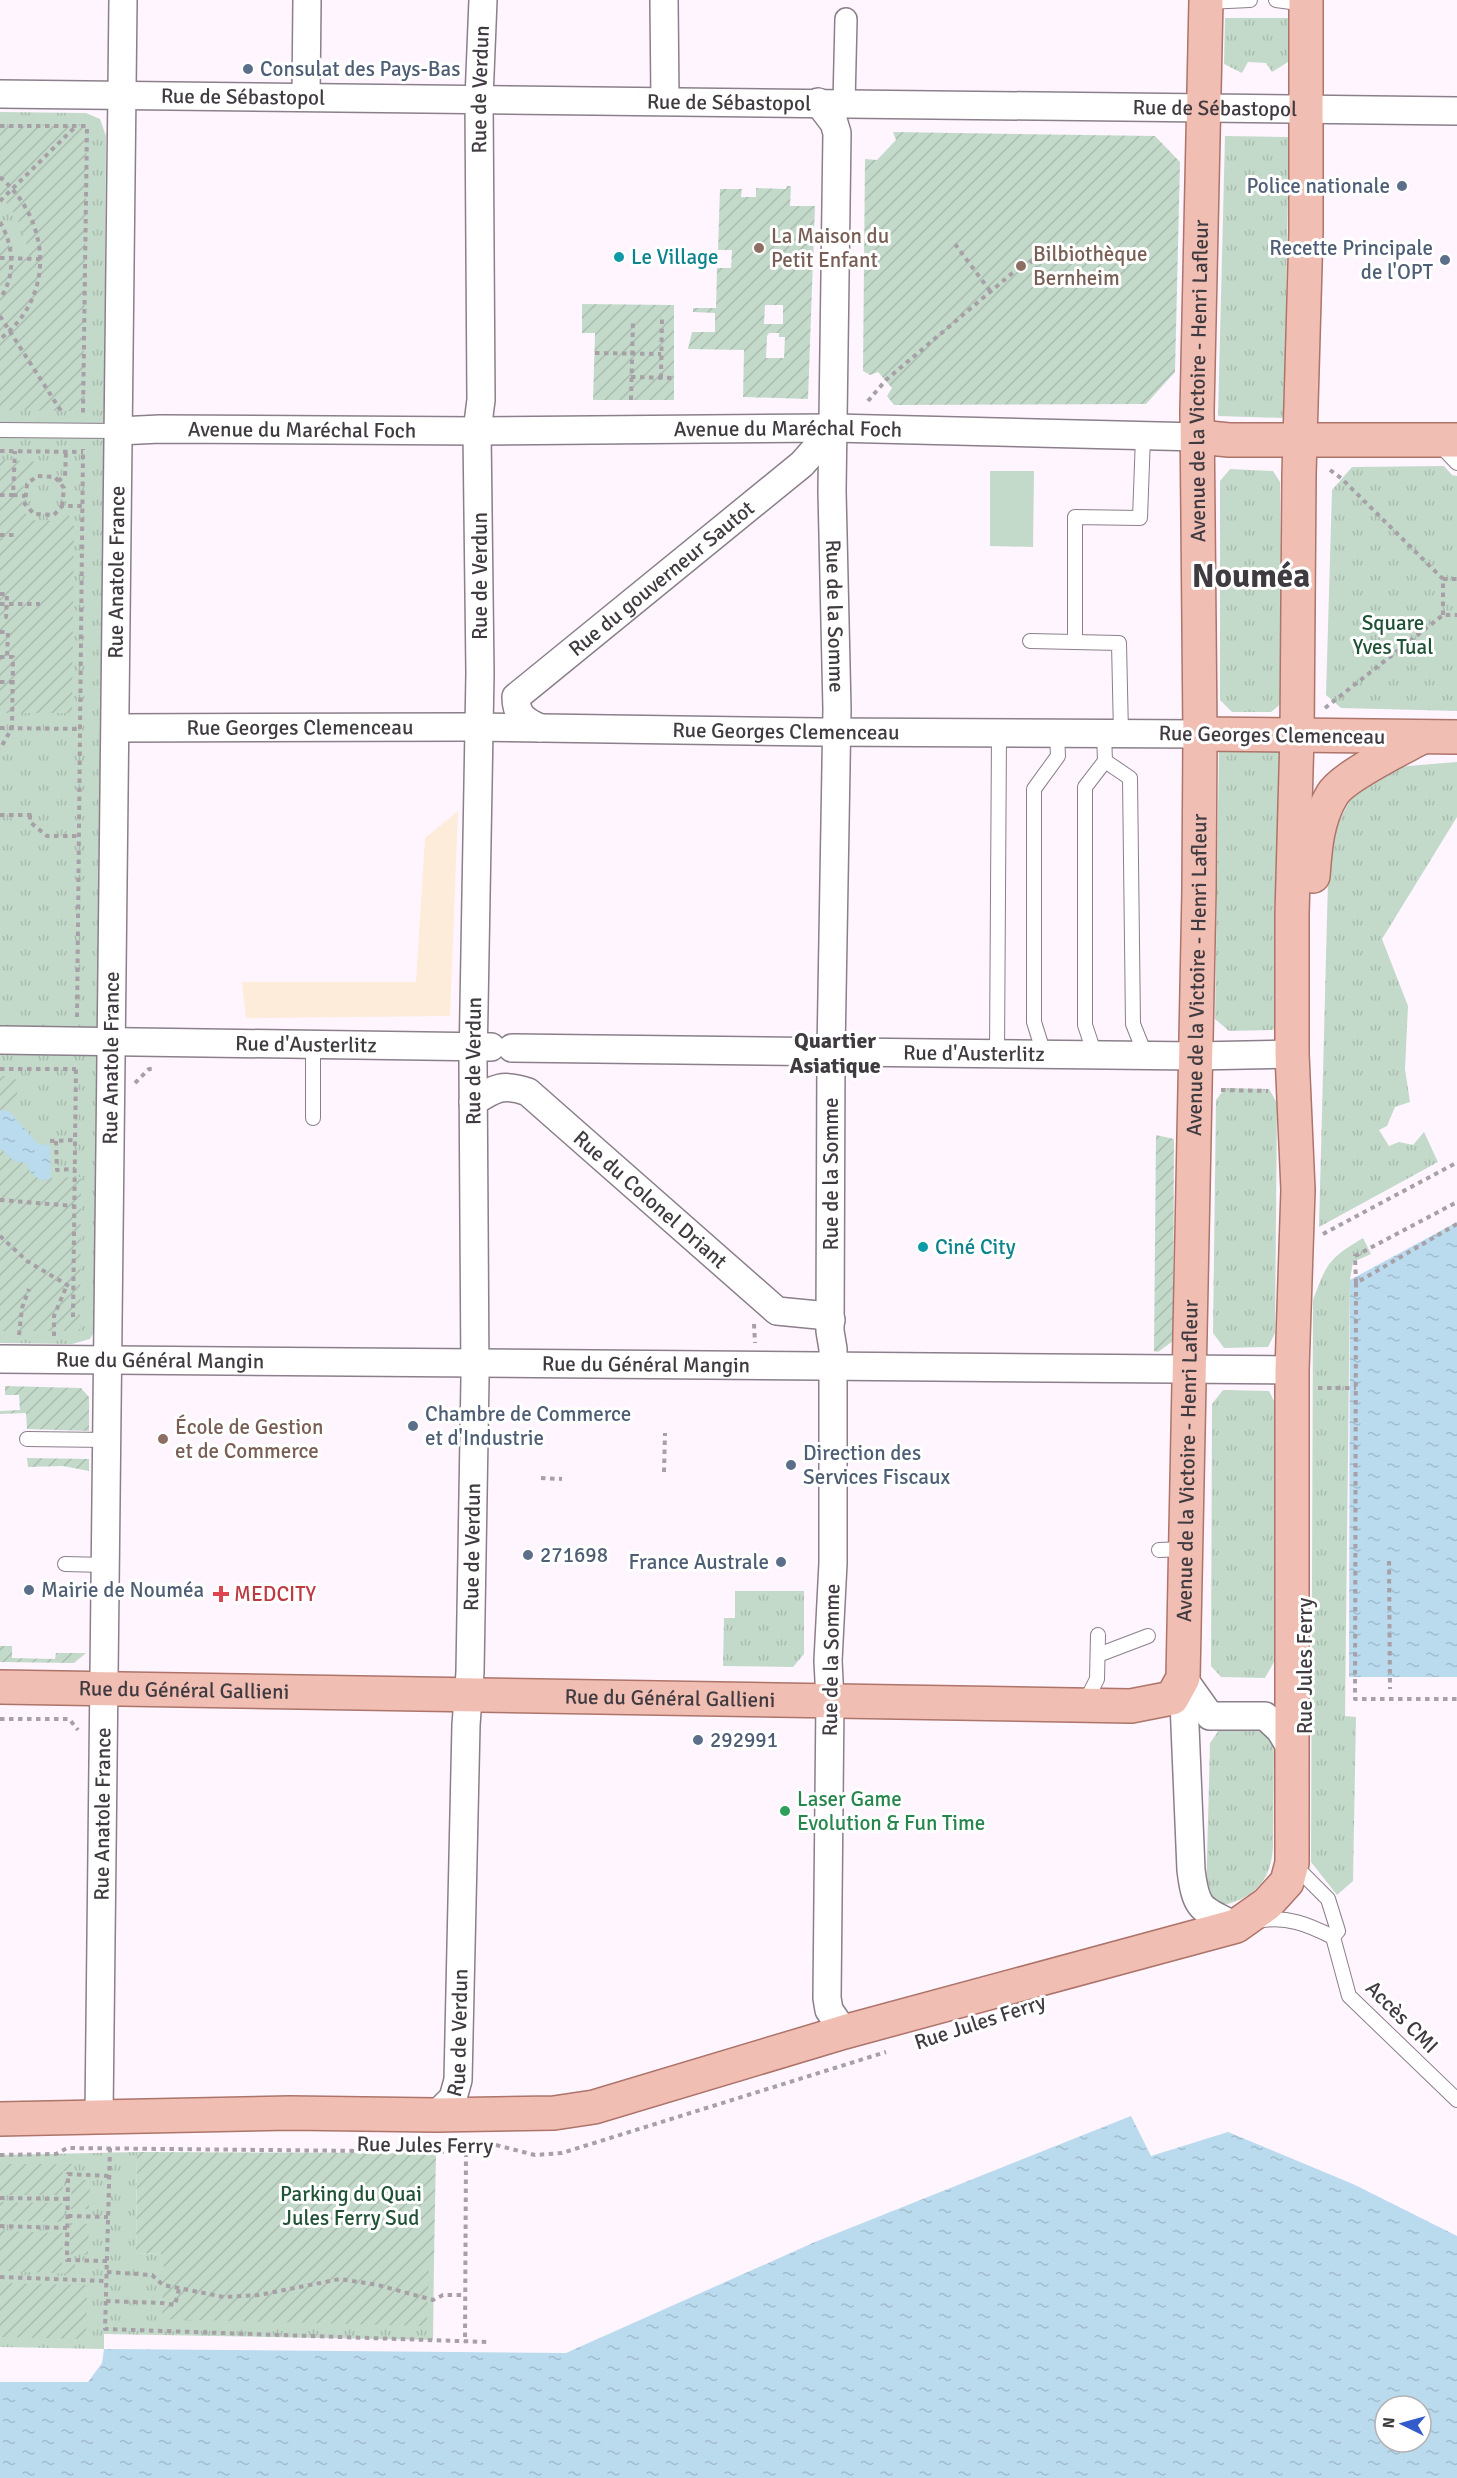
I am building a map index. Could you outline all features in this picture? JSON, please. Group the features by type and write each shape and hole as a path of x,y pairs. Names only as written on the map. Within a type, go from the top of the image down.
{"main road":[{"name":"Avenue de la Victoire - Henri Lafleur","path":"1183,1678 1173,1549 1191,1370 1170,1055 1200,734 1197,411 1206,1"},
{"path":"1296,1 1307,107 1292,914 1292,1054 1298,1190"},
{"name":"Avenue du Maréchal Foch","path":"1198,437 1229,440 1446,440"},
{"name":"Rue Georges Clemenceau","path":"1200,734 1457,737"},
{"path":"1292,1863 1292,1370 1298,1190 1311,1032 1312,887 1316,837 1333,793 1345,783 1422,737"},
{"name":"Rue du Général Gallieni","path":"0,1687 1131,1706 1172,1698 1183,1678"},
{"name":"Rue Jules Ferry","path":"0,2119 290,2113 436,2115 554,2113 594,2107 844,2032 1236,1926 1268,1904 1281,1890 1287,1882 1292,1863"}],"street":[{"name":"Rue Anatole France","path":"99,2116 123,0"},
{"path":"306,97 307,0"},
{"path":"483,12 501,0"},
{"path":"664,0 665,100"},
{"name":"Rue de Verdun","path":"436,2115 453,2098 458,2080 467,1695 470,1672 475,1364 473,1102 480,673 477,431 481,400 479,99 483,12"},
{"path":"831,103 846,19"},
{"name":"Rue de Sébastopol","path":"0,94 665,100 1204,109 1307,107 1457,111"},
{"name":"Rue de la Somme","path":"831,103 837,134 832,491 837,733 831,1052 833,1563 828,1661 830,1701 827,1998 829,2010 844,2032"},
{"name":"Avenue du Maréchal Foch","path":"118,431 160,429 477,431 834,428 1198,437"},
{"name":"Rue du gouverneur Sautot","path":"516,697 802,464 834,428"},
{"path":"480,673 486,689 502,698 516,697 516,709 525,721 540,728"},
{"name":"Rue Georges Clemenceau","path":"116,729 478,727 837,733 1200,734"},
{"name":"Rue d'Austerlitz","path":"0,1040 997,1054 1292,1054"},
{"name":"Rue du Colonel Driant","path":"473,1102 499,1087 528,1092 777,1311 818,1315 831,1320"},
{"name":"Rue du Général Mangin","path":"0,1359 1292,1370"},
{"path":"1183,1678 1210,1716 1265,1716 1280,1730 1292,1750"},
{"name":"Avenue de la Victoire - Henri Lafleur","path":"1183,1678 1194,1894 1205,1911 1236,1926"}],"lane":[{"path":"1206,1 1250,0"},
{"path":"0,430 118,431"},
{"path":"1075,642 1076,517 1140,518 1143,437"},
{"path":"1446,440 1457,463"},
{"path":"1030,641 1119,643 1112,734 1105,761 1085,787 1084,1025 1095,1055"},
{"path":"997,1054 999,734"},
{"path":"1044,1054 1034,1022 1034,789 1058,756 1057,735"},
{"path":"1105,761 1130,778 1133,1024 1170,1055"},
{"path":"314,1044 314,1118"},
{"path":"27,1439 107,1440"},
{"path":"65,1564 105,1565"},
{"path":"1083,1705 1097,1679 1098,1635"},
{"path":"1098,1655 1148,1636"},
{"name":"Accès CMI","path":"1292,1863 1328,1899 1338,1931 1333,1937 1349,1996 1457,2100"},
{"path":"1236,1926 1268,1919 1292,1920 1333,1937"}],"path":[{"path":"0,126 87,126 77,1024"},
{"path":"0,201 76,126"},
{"path":"0,177 23,200 36,228 41,259 37,285 27,310 10,331 0,339"},
{"path":"0,222 6,233 11,256 8,283 0,299"},
{"path":"955,244 990,291"},
{"path":"0,258 41,259"},
{"path":"868,401 886,380 1029,259 1047,281"},
{"path":"0,316 61,411"},
{"path":"661,378 662,316"},
{"path":"631,400 633,321"},
{"path":"595,353 662,354"},
{"path":"631,377 674,378"},
{"path":"0,451 83,452"},
{"path":"13,495 15,451"},
{"path":"58,481 65,476 66,452"},
{"path":"1328,476 1330,470 1336,466"},
{"path":"1330,470 1341,478 1443,579 1457,579"},
{"path":"37,476 55,477 64,488 62,506 54,515 34,514 25,504 25,496 27,484 37,476"},
{"path":"0,495 25,496"},
{"path":"62,506 82,506"},
{"path":"0,535 18,535"},
{"path":"1443,579 1443,615"},
{"path":"0,594 7,594 6,617 0,617"},
{"path":"0,604 40,604"},
{"path":"1320,700 1325,708 1443,615 1457,615"},
{"path":"0,632 8,632 7,658"},
{"path":"0,657 14,657 12,728 0,749"},
{"path":"0,682 13,682"},
{"path":"0,728 80,729"},
{"path":"0,815 31,815 30,822 47,837 79,836"},
{"path":"73,1317 76,1057"},
{"path":"0,1069 76,1069"},
{"path":"132,1086 149,1069 154,1069"},
{"path":"1220,1090 1276,1091"},
{"path":"75,1140 53,1141 57,1170 75,1169"},
{"path":"1314,1230 1322,1234 1456,1163"},
{"path":"0,1200 74,1206"},
{"path":"1457,1202 1355,1256 1355,1699 1457,1699"},
{"path":"1356,1283 1457,1224"},
{"path":"0,1236 27,1261 74,1289"},
{"path":"54,1336 54,1316 67,1285"},
{"path":"19,1335 22,1308 29,1289"},
{"path":"755,1348 756,1338"},
{"path":"664,1472 665,1433"},
{"path":"541,1478 562,1479"},
{"path":"1389,1561 1390,1689"},
{"path":"0,1719 69,1719 80,1732"},
{"name":"Rue Jules Ferry","path":"453,2145 496,2145 535,2155 562,2153 892,2050"},
{"path":"0,2155 56,2154 68,2148 466,2152 465,2342"},
{"path":"110,2148 105,2329 487,2342"},
{"path":"107,2261 67,2260 68,2174 110,2176"},
{"path":"0,2198 68,2199"},
{"path":"68,2216 108,2217"},
{"path":"0,2226 67,2228"},
{"path":"107,2272 152,2275 163,2285 224,2297 259,2295 340,2279 378,2285 433,2300 443,2295 465,2295"},
{"path":"0,2277 106,2280"},
{"path":"106,2301 176,2305 179,2289"}],"shaded area":[{"path":"458,811 450,1016 246,1018 242,982 416,982 425,838"}],"green space":[{"path":"1225,18 1289,18 1288,62 1272,72 1266,63 1248,62 1242,73 1224,64"},
{"path":"0,112 86,113 100,119 106,136 98,1325 90,1339 72,1344 0,1343"},
{"path":"0,126 87,126 83,411 0,410 0,222 6,233 12,256 29,258 20,224 0,196"},
{"name":"Bilbiothèque Bernheim","path":"893,132 1155,136 1180,162 1175,372 1146,404 894,405 887,396 892,388 878,372 870,375 863,371 865,159 877,160 896,140"},
{"path":"1225,136 1289,137 1284,418 1218,416"},
{"path":"787,186 791,186 790,206 815,206 808,399 743,397 744,350 688,349 692,332 715,332 715,313 693,312 693,308 716,308 717,268 731,268 732,250 718,250 720,189 742,189 741,197 756,197 756,188 786,189","holes":["765,305 783,305 783,324 764,324","769,333 779,333 779,337 785,337 784,358 766,358"]},
{"path":"582,304 674,305 674,400 593,400 595,333 582,333"},
{"path":"0,460 33,461 37,471 24,480 22,508 30,520 56,521 65,510 74,523 72,713 0,713"},
{"name":"Square Yves Tual","path":"1444,466 1452,475 1457,476 1457,711 1341,708 1326,695 1332,490 1352,467"},
{"path":"1230,469 1273,471 1280,482 1282,703 1271,712 1232,712 1220,700 1220,481"},
{"path":"990,471 1034,471 1033,547 990,546"},
{"path":"1277,747 1281,758 1280,1019 1273,1030 1229,1031 1215,1019 1219,749"},
{"path":"1457,762 1457,817 1382,939 1408,1006 1405,1069 1410,1102 1395,1107 1387,1126 1379,1130 1389,1146 1399,1142 1413,1145 1424,1132 1438,1162 1319,1227 1329,841 1351,798 1395,767"},
{"path":"0,1076 14,1076 17,1082 17,1105 10,1112 0,1110"},
{"path":"1225,1088 1269,1089 1277,1103 1275,1333 1268,1347 1224,1348 1213,1333 1216,1100"},
{"path":"1156,1135 1174,1139 1173,1341 1158,1352 1154,1351"},
{"path":"0,1148 14,1161 26,1163 31,1173 42,1181 51,1178 81,1177 80,1331 0,1331"},
{"path":"1363,1238 1371,1254 1353,1262 1350,1280 1345,1716 1356,1717 1353,1881 1337,1895 1311,1862 1313,1300 1330,1263 1342,1251"},
{"path":"5,1386 81,1388 89,1397 89,1431 27,1429 26,1413 0,1414 0,1411 20,1410 19,1395 5,1395"},
{"path":"1223,1390 1269,1391 1276,1405 1274,1662 1265,1678 1221,1677 1211,1666 1212,1404"},
{"path":"27,1458 89,1459 89,1471 63,1466 28,1467"},
{"path":"735,1591 804,1591 804,1654 793,1667 723,1666 724,1618 735,1618"},
{"path":"0,1646 12,1646 12,1658 55,1659 56,1653 86,1653 74,1663 0,1662"},
{"path":"1219,1730 1265,1731 1274,1746 1273,1847 1268,1871 1257,1888 1239,1900 1215,1907 1206,1897 1210,1743"},
{"path":"137,2152 136,2253 434,2261 433,2340 104,2334 104,2349 0,2347 0,2155"},
{"name":"Parking du Quai Jules Ferry Sud","path":"137,2152 436,2153 434,2261 429,2261 427,2326 162,2319 164,2254 136,2253"},
{"path":"0,2164 74,2164 74,2171 63,2171 63,2195 0,2195"},
{"path":"72,2180 90,2180 89,2209 71,2209"},
{"path":"0,2202 64,2203 64,2222 0,2221"},
{"path":"70,2223 89,2224 88,2255 70,2254"},
{"path":"0,2231 63,2233 62,2264 75,2264 75,2274 0,2271"},
{"path":"0,2283 87,2285 86,2339 0,2337"}],"water":[{"path":"0,1110 10,1112 38,1144 50,1145 51,1178 42,1181 31,1173 26,1163 14,1161 0,1148"},
{"path":"1457,1222 1457,1677 1349,1677 1350,1280"},
{"path":"1131,2116 1151,2156 1228,2132 1353,2184 1457,2236 1457,2478 0,2478 0,2382 88,2382 102,2363 104,2349 566,2353 815,2242"}],"place":[{"name":"Consulat des Pays-Bas","path":"248,69"},
{"name":"Police nationale","path":"1402,186"},
{"name":"La Maison du Petit Enfant","path":"759,248"},
{"name":"Le Village","path":"619,257"},
{"name":"Recette Principale de l'OPT","path":"1445,260"},
{"name":"Bilbiothèque Bernheim","path":"1021,266"},
{"name":"Ciné City","path":"923,1247"},
{"name":"Chambre de Commerce et d'Industrie","path":"413,1426"},
{"name":"École de Gestion et de Commerce","path":"163,1439"},
{"name":"Direction des Services Fiscaux","path":"791,1465"},
{"name":"271698","path":"528,1555"},
{"name":"France Australe","path":"781,1562"},
{"name":"Mairie de Nouméa","path":"29,1590"},
{"name":"MEDCITY","path":"221,1594"},
{"name":"292991","path":"698,1740"},
{"name":"Laser Game Evolution & Fun Time","path":"785,1811"}],"district":[{"name":"Nouméa","path":"1251,575"},
{"name":"Quartier Asiatique","path":"835,1052"}]}
